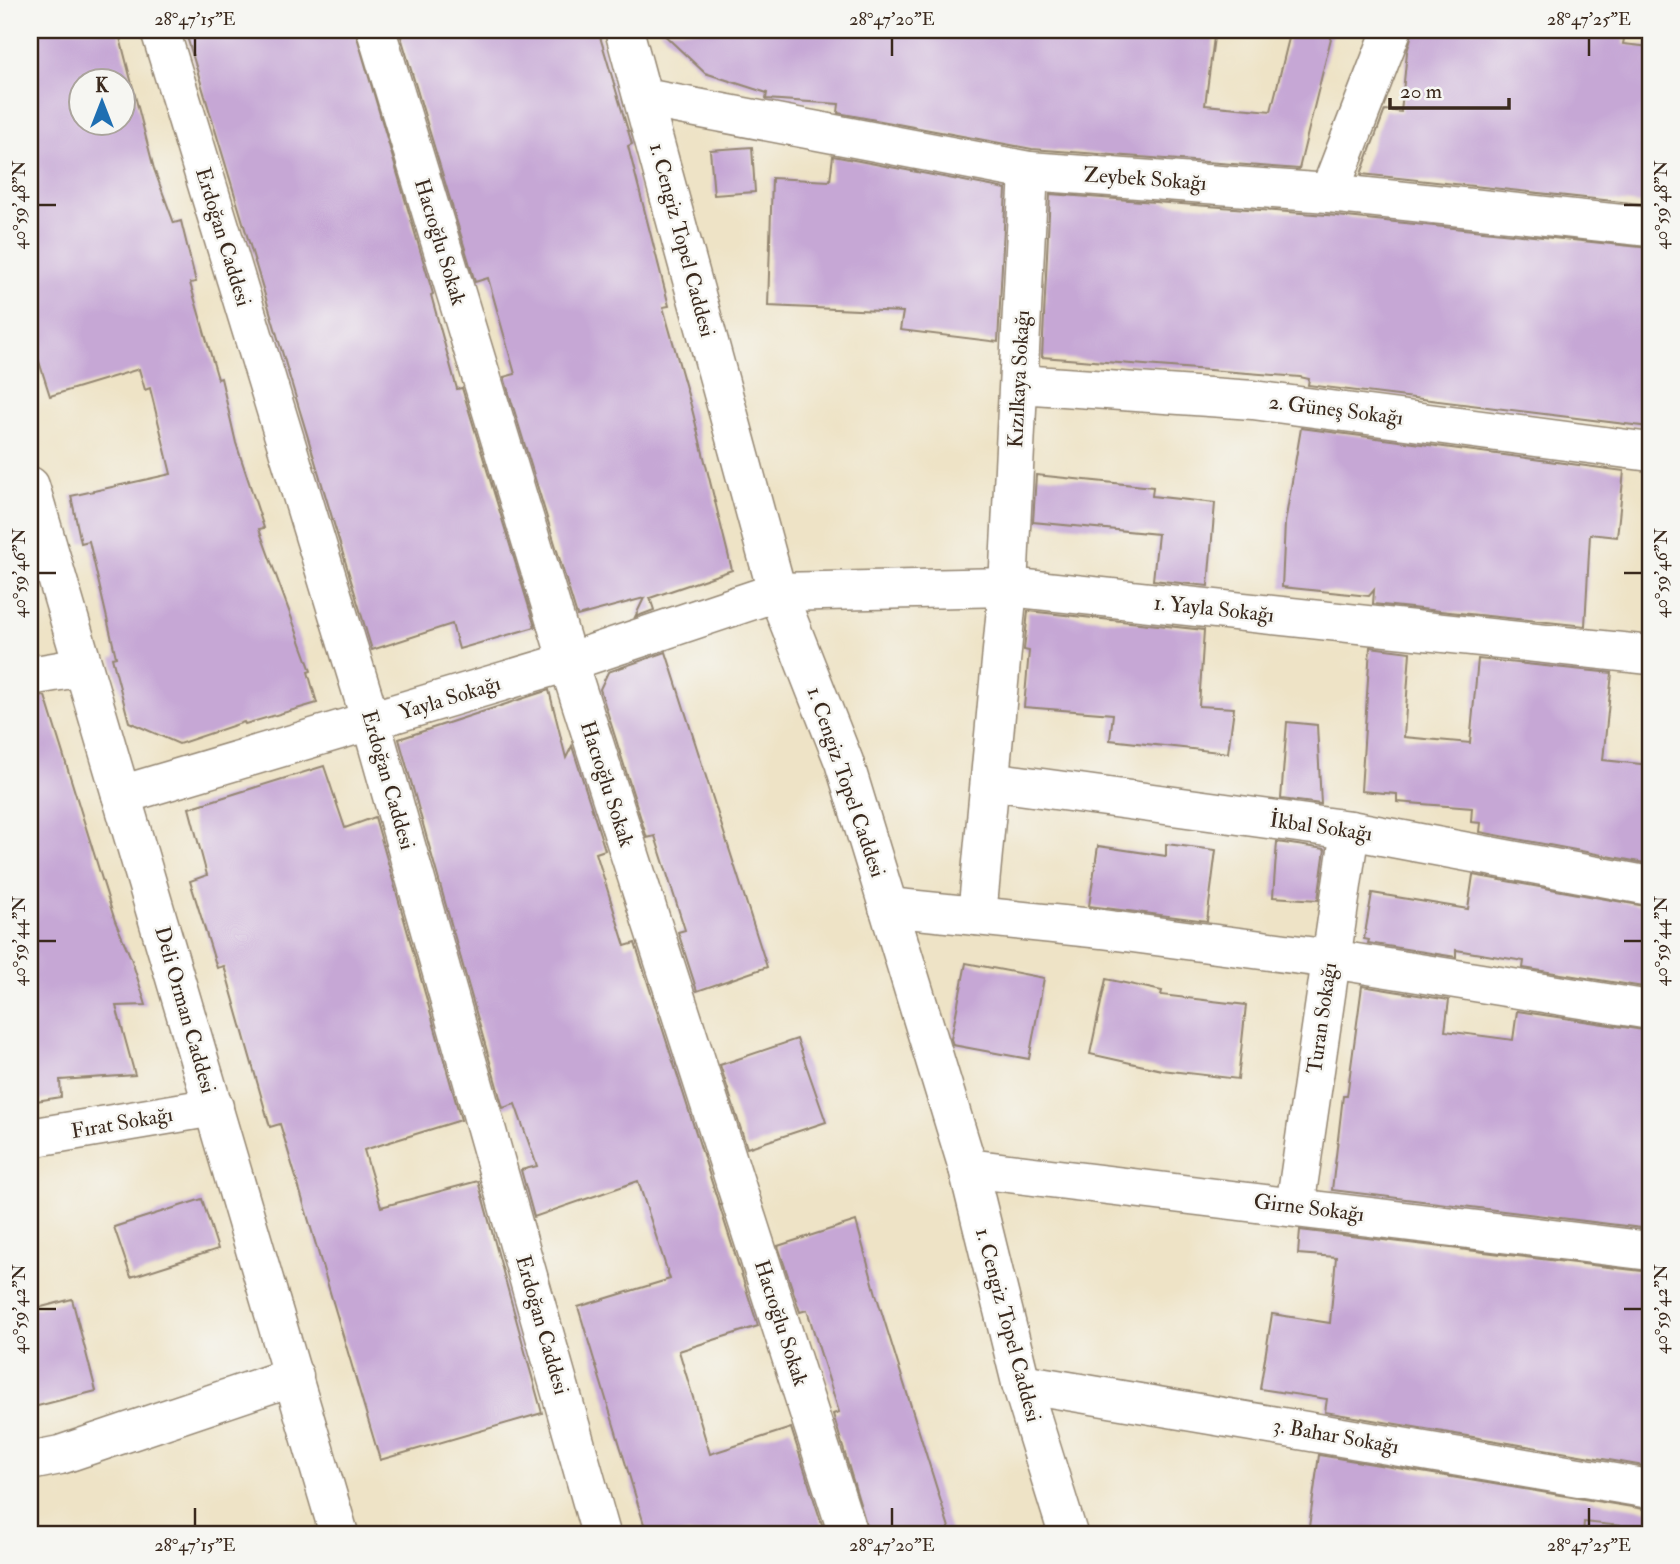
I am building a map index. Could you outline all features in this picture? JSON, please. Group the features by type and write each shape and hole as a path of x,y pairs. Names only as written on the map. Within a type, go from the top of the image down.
{"street":[{"name":"Erdoğan Caddesi","path":"160,30 371,722 601,1534"},
{"name":"Hacıoğlu Sokak","path":"376,30 568,662 849,1534"},
{"name":"1. Cengiz Topel Caddesi","path":"624,30 777,593 844,762 968,1167 1056,1531"},
{"path":"1329,193 1392,30"},
{"name":"Zeybek Sokağı","path":"644,98 1029,170 1329,193 1650,227"},
{"name":"Kızılkaya Sokağı","path":"977,916 1008,587 1029,170"},
{"name":"2. Güneş Sokağı","path":"1019,384 1253,400 1650,452"},
{"name":"Deli Orman Caddesi","path":"30,486 293,1376 335,1533"},
{"name":"1. Yayla Sokağı","path":"777,593 1008,587 1650,655"},
{"name":"Yayla Sokağı","path":"121,794 568,662 777,593"},
{"path":"30,676 83,667"},
{"name":"İkbal Sokağı","path":"990,781 1350,830 1650,886"},
{"name":"Turan Sokağı","path":"1295,1207 1350,830"},
{"path":"888,907 1331,960 1650,1010"},
{"name":"Fırat Sokağı","path":"30,1138 214,1107"},
{"name":"Girne Sokağı","path":"968,1167 1650,1251"},
{"path":"30,1461 60,1455 293,1376"},
{"name":"3. Bahar Sokağı","path":"1021,1383 1650,1489"}],"building":[{"path":"30,30 118,30 127,66 66,66 66,136 136,136 136,100 154,169 174,223 181,221 196,282 190,283 218,379 221,378 236,443 264,528 259,529 311,671 308,672 317,703 245,724 244,722 179,744 129,722 112,658 116,657 89,541 81,543 71,496 171,474 150,388 145,390 139,369 50,396 30,333"},
{"path":"185,30 355,30 433,294 431,295 457,389 462,388 535,627 459,649 452,624 372,650"},
{"path":"399,30 598,30 632,144 628,146 669,306 663,307 692,409 732,570 650,598 654,610 635,617 644,598 577,616 504,377 515,374 488,278 475,282"},
{"path":"659,30 1215,30 1205,105 1271,111 1291,30 1333,30 1299,169 1032,149 838,113 839,104 766,99 767,93 705,73"},
{"path":"1413,30 1567,30 1624,39 1623,44 1650,47 1650,205 1361,174 1385,110 1401,112 1407,52"},
{"path":"752,147 755,192 714,195 710,150"},
{"path":"833,156 1006,189 998,342 900,330 903,312 768,306 772,178 830,181"},
{"path":"1050,194 1327,215 1650,248 1650,427 1308,385 1309,379 1300,377 1042,357"},
{"path":"1301,428 1624,471 1617,537 1590,534 1585,626 1373,604 1374,590 1369,596 1282,587 1285,523"},
{"path":"1036,475 1153,487 1152,496 1215,503 1208,586 1153,580 1158,534 1033,522"},
{"path":"1028,611 1204,630 1199,706 1234,708 1228,753 1110,740 1113,714 1024,707 1029,651 1024,650"},
{"path":"1370,647 1410,652 1404,737 1470,743 1478,659 1612,673 1603,760 1650,765 1650,864 1480,832 1481,823 1471,822 1472,808 1397,802 1397,794 1361,791"},
{"path":"666,652 767,967 697,991 678,932 685,930 655,836 647,838 600,689 608,672"},
{"path":"549,690 566,758 572,746 605,850 596,853 625,946 635,943 758,1326 679,1351 710,1454 791,1428 825,1534 647,1534 578,1307 670,1279 638,1181 534,1217 521,1170 537,1166 515,1104 503,1108 399,739"},
{"path":"45,696 115,921 131,958 146,1005 116,1006 135,1075 60,1080 61,1097 30,1102 30,697"},
{"path":"1287,722 1317,725 1321,804 1281,799"},
{"path":"324,766 345,828 375,817 461,1120 364,1150 381,1207 478,1181 542,1413 380,1460 280,1124 270,1127 224,966 217,968 190,881 207,875 189,808"},
{"path":"1277,842 1325,849 1318,900 1273,897"},
{"path":"1166,844 1216,850 1207,921 1089,906 1098,846 1166,856"},
{"path":"1473,875 1650,907 1650,988 1523,968 1524,961 1456,950 1456,957 1368,943 1369,940 1364,939 1372,893 1468,909"},
{"path":"966,963 1044,978 1029,1059 953,1045 951,1039"},
{"path":"1106,979 1162,991 1161,995 1246,1005 1238,1079 1162,1070 1090,1054"},
{"path":"1362,986 1449,1000 1445,1031 1513,1040 1517,1011 1650,1031 1650,1229 1332,1190 1343,1096 1347,1096"},
{"path":"797,1039 826,1122 747,1148 720,1065"},
{"path":"202,1199 218,1249 131,1277 114,1227"},
{"path":"856,1221 951,1534 869,1534 833,1414 839,1412 807,1310 800,1312 778,1246"},
{"path":"1300,1230 1650,1272 1650,1467 1325,1412 1327,1399 1260,1389 1272,1314 1330,1323 1336,1257 1298,1254"},
{"path":"72,1299 96,1391 30,1408 30,1310"},
{"path":"1319,1455 1650,1510 1650,1529 1584,1522 1583,1534 1308,1534"}]}
